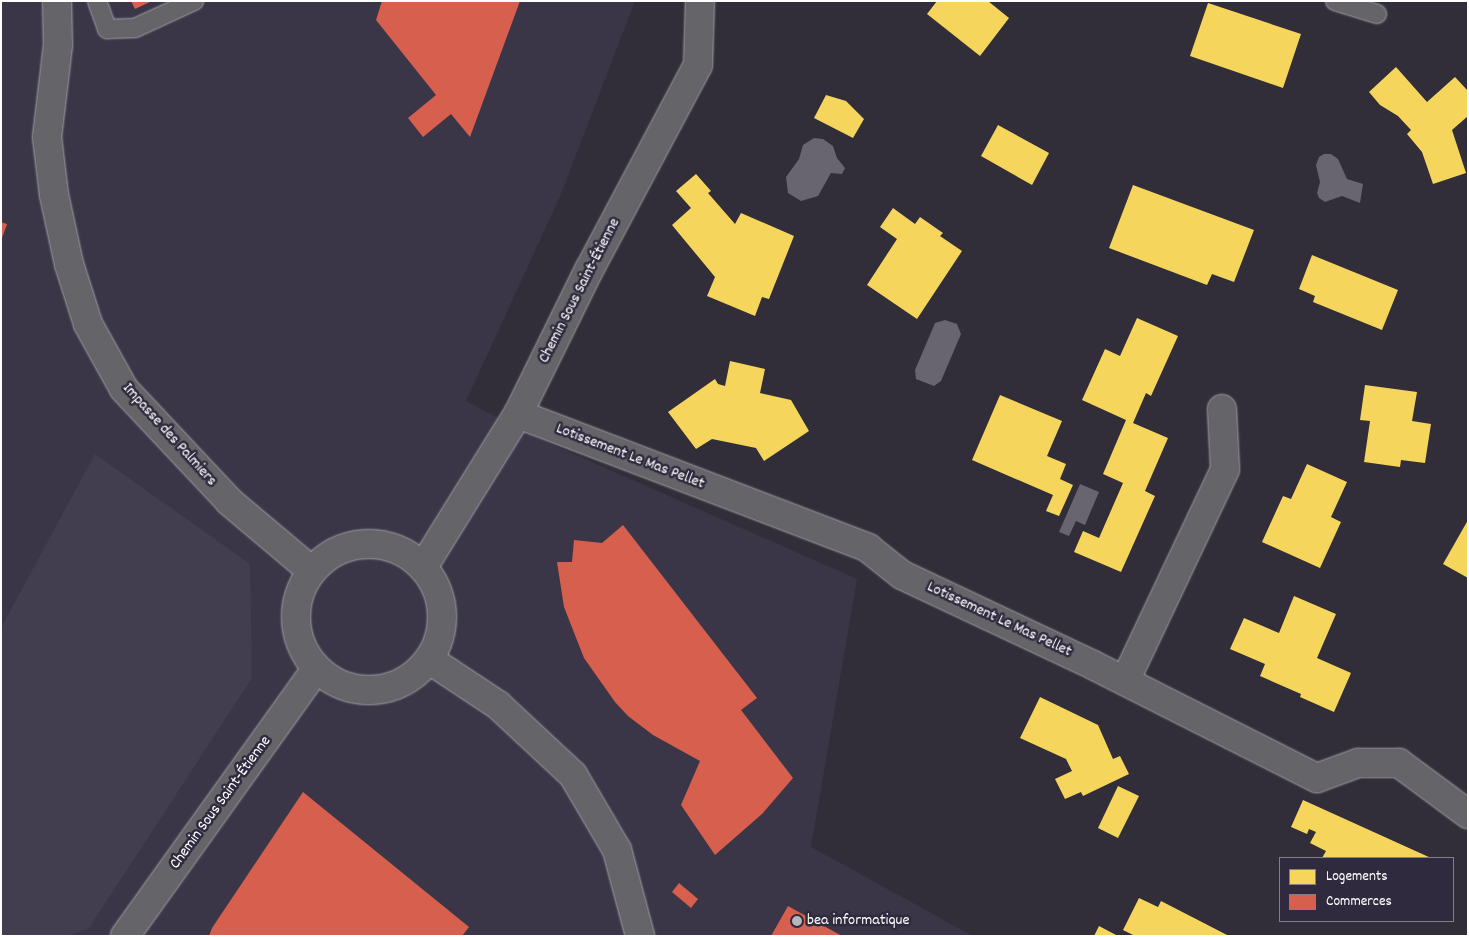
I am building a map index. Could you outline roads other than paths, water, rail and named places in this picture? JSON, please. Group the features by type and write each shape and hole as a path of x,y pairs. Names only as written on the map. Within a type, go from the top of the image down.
{"street":[{"name":"Impasse des Palmiers","path":"57,1 58,45 47,137 54,195 65,247 88,324 124,389 230,502 312,570"},
{"name":"Chemin Sous Saint-Étienne","path":"423,567 518,414 589,270 698,65 700,1"},
{"path":"1125,681 1225,469 1222,409"},
{"name":"Lotissement Le Mas Pellet","path":"518,414 868,548 902,575 1125,681 1317,778 1358,763 1399,763 1468,814"},
{"path":"379,544 403,552 423,567 437,588 443,612 440,637 430,660 412,678 388,689 363,691 337,684 316,669 304,652 296,631 295,610 300,589 312,570 330,554 353,545 379,544"},
{"path":"430,660 498,706 573,775 617,850 640,936"},
{"name":"Chemin Sous Saint-Étienne","path":"125,936 316,669"}],"lane":[{"path":"97,1 107,29 134,28 194,1"},
{"path":"1335,1 1377,14"}],"place":[{"name":"bea informatique","path":"797,921"}]}
